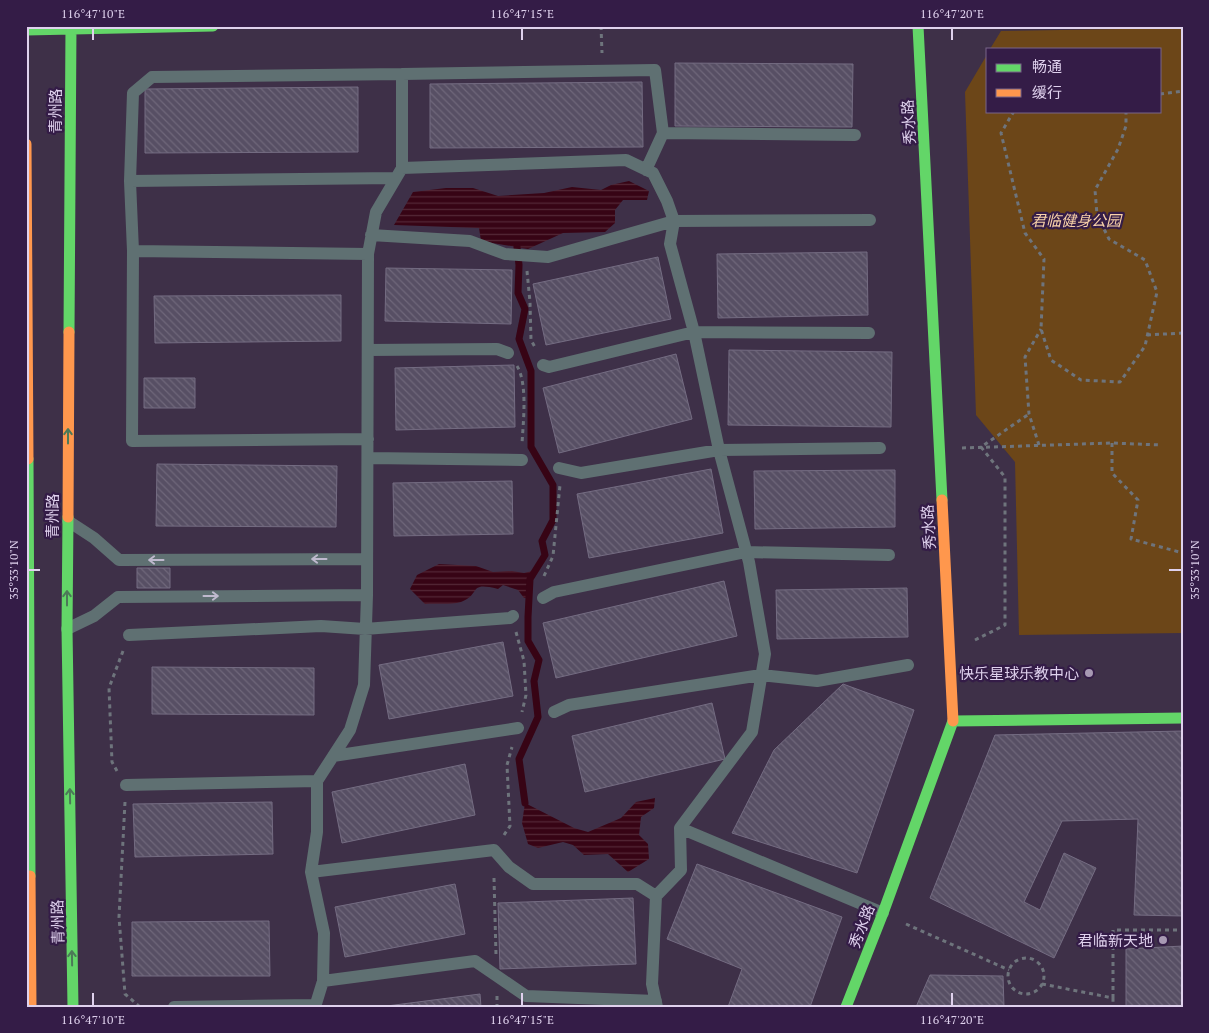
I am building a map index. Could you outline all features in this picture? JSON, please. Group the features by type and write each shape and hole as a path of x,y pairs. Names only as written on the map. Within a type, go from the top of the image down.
{"street":[{"path":"26,30 213,26"},
{"name":"秀水路","path":"846,1007 883,913 953,722 918,26"},
{"name":"青州路","path":"71,28 67,630 73,1007"},
{"name":"青州路","path":"26,144 31,1007"},
{"path":"953,722 1183,718"}],"lane":[{"path":"368,439 132,441 133,251 130,181 133,93 152,76 655,70 663,133 646,170"},
{"path":"174,1007 315,1006 323,981 324,933 311,872 317,832 317,781 350,730 364,685 367,595 368,254 376,212 399,173 402,74"},
{"path":"663,133 856,135"},
{"path":"130,181 399,173 626,160 653,173 667,201 674,221 670,244 694,332 719,450 749,562 765,654 752,732 680,828 681,870 656,896 652,984 657,1004 526,996 475,961 323,981"},
{"path":"372,236 470,241 505,254 548,257 674,221 870,220"},
{"path":"133,251 368,254"},
{"path":"543,365 549,367 694,332 869,333"},
{"path":"368,350 497,349 508,353"},
{"path":"559,468 580,473 719,450 880,448"},
{"path":"368,458 522,460"},
{"path":"67,520 94,538 119,560 367,559"},
{"path":"543,598 554,592 746,552 889,555"},
{"path":"67,630 94,616 118,597 367,595"},
{"path":"129,635 321,626 365,630 510,618 513,616"},
{"path":"554,712 569,705 762,674 816,681 908,665"},
{"path":"333,756 518,728"},
{"path":"126,785 317,781"},
{"path":"680,828 883,913"},
{"path":"311,872 494,850 509,867 533,884 637,884 656,896"}],"path":[{"path":"602,26 602,71"},
{"path":"1162,94 1183,91"},
{"path":"1013,112 1002,133 1025,233 1044,259 1041,329 1051,360 1081,380 1120,382 1145,346 1157,292 1145,260 1109,239 1097,215 1095,190 1118,149 1126,126 1126,112"},
{"path":"533,256 527,270 531,340 543,365"},
{"path":"1039,445 1029,414 1025,357 1041,329"},
{"path":"1147,335 1183,333"},
{"path":"508,353 519,370 523,388 522,460"},
{"path":"981,447 1029,414"},
{"path":"939,449 1112,443 1161,445"},
{"path":"1112,443 1112,473 1138,500 1131,539 1183,553"},
{"path":"950,653 1005,624 1005,477 981,447"},
{"path":"543,598 542,580 553,556 561,492 559,468"},
{"path":"497,1007 494,850 510,826 507,765 526,695 524,660 517,640 513,616"},
{"path":"129,635 110,688 112,762 126,785 119,917 125,994 140,1007"},
{"path":"883,913 1009,970"},
{"path":"1113,1007 1113,930 1183,930"},
{"path":"1022,959 1038,962 1044,973 1042,984 1033,993 1021,994 1015,991 1008,982 1009,970 1016,961 1022,959"},
{"path":"1042,984 1113,998"}],"green space":[{"name":"君临健身公园","path":"1183,28 1183,633 1019,635 1015,462 976,415 965,92 986,56 986,112 1162,112 1162,48 991,48 1001,31"}],"shaded area":[{"path":"629,181 649,191 647,200 623,200 615,210 615,223 605,232 563,233 528,249 481,241 479,228 394,225 413,192 446,188 473,188 498,196 544,193 572,187 601,190 611,185"},
{"path":"439,564 476,566 493,572 512,571 524,573 536,570 530,579 529,598 524,598 518,590 503,585 498,589 478,587 467,599 461,602 425,604 410,589 417,575"},
{"path":"655,798 654,808 641,817 639,835 648,844 649,859 628,872 608,854 584,855 573,845 563,842 538,848 528,844 522,823 525,803 574,828 588,832 621,818 636,802"}],"building":[{"path":"675,63 853,64 852,127 675,126"},
{"path":"642,82 643,147 430,148 430,84"},
{"path":"358,87 358,152 145,153 145,89"},
{"path":"867,252 868,315 718,318 717,254"},
{"path":"658,257 671,319 546,345 533,284"},
{"path":"386,268 512,270 511,324 385,321"},
{"path":"341,295 341,341 155,343 154,296"},
{"path":"729,350 892,352 891,427 728,425"},
{"path":"676,354 692,419 559,453 543,388"},
{"path":"514,365 515,427 396,430 395,368"},
{"path":"144,378 195,378 195,408 144,408"},
{"path":"157,464 337,466 336,527 156,526"},
{"path":"711,469 723,533 589,558 577,494"},
{"path":"895,470 895,527 755,529 754,471"},
{"path":"512,481 513,534 394,536 393,483"},
{"path":"137,568 170,568 170,588 137,588"},
{"path":"724,581 737,636 556,678 543,623"},
{"path":"907,588 908,637 777,639 776,590"},
{"path":"503,642 513,696 389,719 379,665"},
{"path":"152,667 314,668 314,715 152,714"},
{"path":"843,684 914,710 857,873 732,833 774,750"},
{"path":"712,703 725,759 585,792 572,736"},
{"path":"1183,731 1183,916 1134,915 1138,819 1062,821 1024,902 1040,910 1064,853 1096,868 1054,958 930,898 995,735"},
{"path":"465,764 475,815 342,843 332,792"},
{"path":"272,802 273,854 135,857 133,804"},
{"path":"697,864 842,917 810,1007 728,1007 742,969 667,939"},
{"path":"455,884 465,934 345,957 335,907"},
{"path":"633,898 636,964 500,969 498,903"},
{"path":"269,921 270,976 132,976 132,922"},
{"path":"1183,946 1183,1007 1126,1007 1126,949"},
{"path":"930,975 1003,976 1004,1007 916,1007"},
{"path":"480,994 481,1007 379,1007"}],"waterway":[{"path":"517,247 519,265 518,293 525,309 519,339 531,371 531,447 553,485 553,520 542,541 545,555 530,579 528,641 539,660 534,681 538,717 519,759 525,803"}],"traffic: fast":[{"path":"69,332 71,26"},
{"path":"26,30 213,26"},
{"path":"918,26 942,500"},
{"path":"28,459 30,876"},
{"path":"68,517 67,629 73,1007"},
{"path":"953,721 1183,718"},
{"path":"846,1007 883,913 953,721"}],"traffic: slow":[{"path":"26,144 28,459"},
{"path":"68,517 69,332"},
{"path":"942,500 953,721"},
{"path":"30,876 31,1007"}],"place":[{"name":"快乐星球乐教中心","path":"1089,673"},
{"name":"君临新天地","path":"1163,940"}]}
